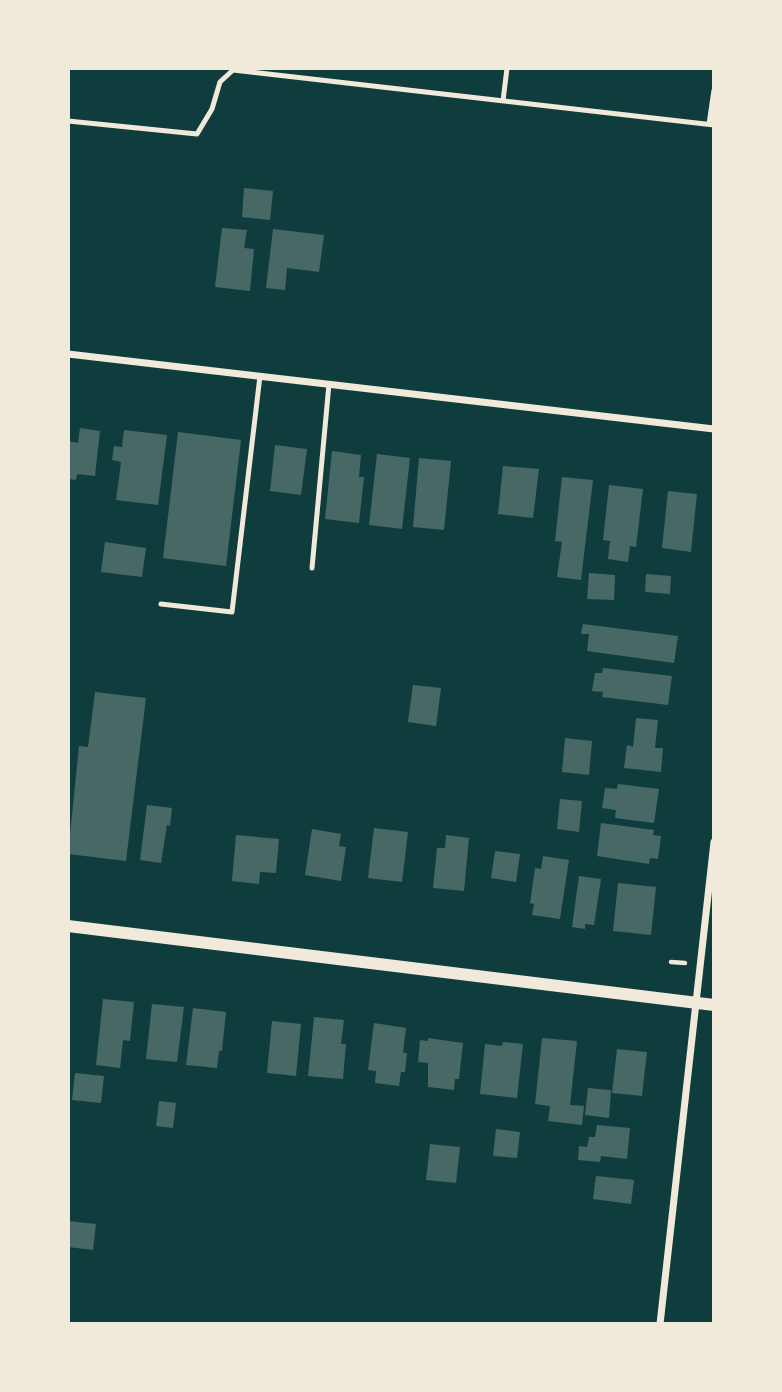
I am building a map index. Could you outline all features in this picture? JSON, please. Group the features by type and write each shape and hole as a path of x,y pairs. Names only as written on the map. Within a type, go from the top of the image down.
{"street":[{"path":"68,354 714,429"},
{"path":"660,1324 714,842"},
{"path":"68,926 714,1005"}],"lane":[{"path":"503,101 507,68"},
{"path":"68,121 197,134 212,109 220,82 233,69 712,124 714,90"},
{"path":"161,604 232,612 260,376"},
{"path":"312,568 330,384"}],"building":[{"path":"244,188 273,191 270,220 242,217"},
{"path":"222,228 247,230 244,248 254,249 250,291 215,287"},
{"path":"273,229 324,235 319,272 287,268 285,290 266,288"},
{"path":"80,428 100,431 95,476 77,474 76,480 68,479 68,441 78,443"},
{"path":"124,430 167,435 158,505 116,500 121,462 112,460 114,446 122,447"},
{"path":"178,432 241,440 226,566 163,558"},
{"path":"275,445 307,449 301,495 270,491"},
{"path":"332,451 361,455 359,477 364,477 359,523 325,519"},
{"path":"377,454 410,458 402,529 369,525"},
{"path":"419,458 451,461 444,530 413,527"},
{"path":"503,466 539,469 533,518 498,514"},
{"path":"562,477 593,480 581,580 557,577 562,542 555,541"},
{"path":"609,485 643,489 636,547 630,546 628,562 608,559 610,541 603,540"},
{"path":"668,491 697,494 691,552 662,548"},
{"path":"105,542 146,548 142,577 101,572"},
{"path":"589,573 615,575 614,600 587,599"},
{"path":"646,574 671,576 670,594 645,592"},
{"path":"583,624 678,636 674,663 587,651 589,634 581,634"},
{"path":"603,668 672,676 668,705 602,697 603,692 592,691 595,673 602,673"},
{"path":"413,685 441,688 436,726 408,722"},
{"path":"95,692 146,698 126,861 68,854 79,746 88,747"},
{"path":"636,718 658,720 655,748 663,748 661,772 624,768 627,745 633,747"},
{"path":"565,738 592,741 589,775 562,772"},
{"path":"618,784 659,789 654,823 615,818 616,810 602,808 605,788 617,789"},
{"path":"560,799 582,801 579,832 557,829"},
{"path":"147,805 172,808 161,863 140,860"},
{"path":"601,823 654,830 653,835 661,836 658,859 650,858 649,864 597,856"},
{"path":"374,828 408,832 402,882 368,878"},
{"path":"312,829 341,834 339,846 346,847 341,881 305,875"},
{"path":"236,835 279,839 276,873 260,872 259,884 232,881"},
{"path":"446,835 469,838 464,891 433,888 437,848 445,848"},
{"path":"495,851 520,854 516,882 491,878"},
{"path":"543,856 569,860 560,919 532,915 534,904 530,903 535,868 541,869"},
{"path":"579,876 601,879 594,925 585,924 585,929 572,927"},
{"path":"618,883 656,887 651,935 613,931"},
{"path":"103,999 134,1002 130,1041 123,1040 120,1068 96,1065"},
{"path":"152,1004 184,1007 177,1062 146,1059"},
{"path":"193,1008 226,1012 222,1051 219,1051 217,1068 186,1065"},
{"path":"314,1017 344,1020 341,1044 346,1044 343,1079 308,1076"},
{"path":"272,1021 301,1024 296,1076 267,1073"},
{"path":"374,1023 406,1028 403,1053 407,1053 405,1072 401,1072 399,1086 375,1083 376,1071 368,1070"},
{"path":"428,1038 463,1043 459,1079 455,1079 454,1090 428,1087 428,1063 418,1062 420,1040 428,1041"},
{"path":"542,1038 577,1041 570,1105 584,1106 582,1125 548,1121 550,1106 535,1104"},
{"path":"503,1042 523,1044 517,1098 480,1094 485,1044 502,1046"},
{"path":"617,1049 647,1052 642,1096 612,1093"},
{"path":"75,1073 104,1076 101,1103 72,1100"},
{"path":"588,1088 611,1090 609,1118 585,1115"},
{"path":"159,1101 176,1103 173,1128 156,1126"},
{"path":"597,1125 630,1128 627,1159 601,1156 600,1162 578,1160 579,1146 587,1147 589,1137 595,1137"},
{"path":"496,1129 520,1132 517,1158 493,1156"},
{"path":"430,1144 460,1147 456,1183 426,1180"},
{"path":"596,1176 634,1180 631,1204 593,1199"},
{"path":"68,1221 96,1224 93,1250 68,1247"}]}
